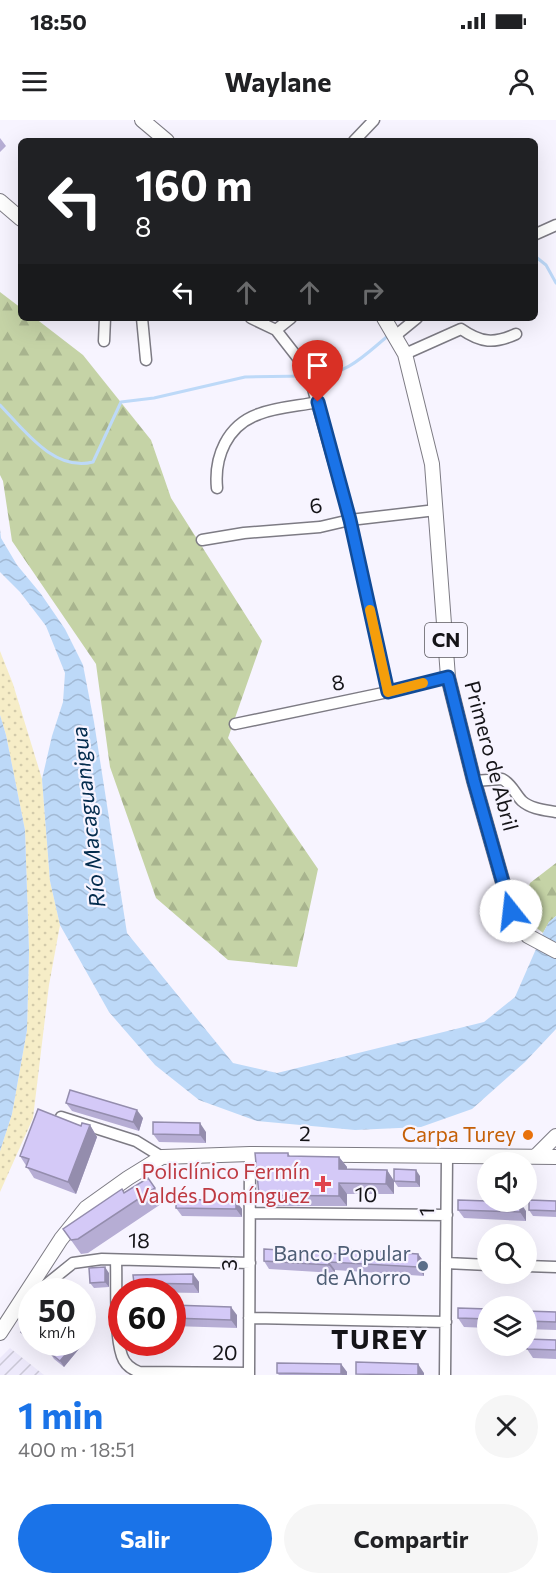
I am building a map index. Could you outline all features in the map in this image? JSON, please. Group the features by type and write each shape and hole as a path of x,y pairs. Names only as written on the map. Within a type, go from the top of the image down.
{"main road":[{"path":"142,120 163,138"},
{"path":"0,201 18,216"},
{"name":"Primero de Abril","path":"390,327 405,354 432,464 448,677 474,781 511,911 528,936 556,951"},
{"path":"537,1155 556,1136"},
{"name":"2","path":"162,1157 250,1154 477,1157"},
{"path":"0,1333 61,1239 86,1208 162,1157"},
{"name":"2","path":"537,1157 556,1157"}],"street":[{"path":"357,138 374,120"},
{"path":"538,233 556,225"},
{"path":"104,340 105,321"},
{"path":"142,321 146,360"},
{"path":"257,321 276,330 309,370 350,520 388,692"},
{"path":"276,330 287,321"},
{"path":"390,327 408,321"},
{"path":"405,354 461,329 475,339 500,342 516,334"},
{"path":"217,488 215,475 221,448 228,435 243,422 259,413 318,402"},
{"name":"6","path":"202,540 243,533 320,527 350,520 436,510"},
{"name":"8","path":"235,724 448,677"},
{"path":"474,781 502,779 511,786 523,802 534,808 556,812"},
{"path":"61,1117 136,1141 162,1157"},
{"name":"3","path":"249,1374 250,1154"},
{"name":"1","path":"445,1375 447,1157"},
{"name":"10","path":"250,1213 447,1215"},
{"name":"18","path":"54,1278 73,1263 116,1260 250,1263"},
{"name":"20","path":"116,1260 117,1323 122,1357 129,1368 139,1372 249,1374"},
{"path":"446,1263 477,1264"},
{"path":"537,1266 556,1267"},
{"path":"14,1311 18,1308"},
{"path":"249,1318 446,1322"}],"shaded area":[{"path":"10,1348 44,1375 0,1375 0,1358"}],"green space":[{"path":"0,292 18,306 18,321 39,321 83,355 151,440 171,498 262,641 228,738 318,869 297,967 228,960 156,898 110,767 96,664 12,541 3,481 0,475"},
{"path":"556,863 556,916 549,922 543,933 520,915 530,883"}],"sand":[{"path":"0,651 13,684 42,779 50,881 60,925 49,985 33,1118 0,1192 0,1151 12,1114 27,1030 29,951 25,830 0,715"}],"water":[{"name":"Río Macaguanigua","path":"0,529 1,538 17,565 65,629 83,665 127,933 233,1063 277,1073 484,1022 515,997 543,933 549,922 556,916 556,1029 525,1062 472,1109 421,1127 355,1130 257,1121 199,1100 155,1065 109,1012 60,925 50,881 42,779 63,702 65,673 46,626 20,592 0,572"},
{"path":"0,715 25,830 29,951 27,1030 12,1114 0,1151"}],"building":[{"path":"70,1090 137,1110 133,1122 66,1103"},
{"path":"38,1109 81,1126 82,1123 90,1125 68,1182 26,1167 29,1159 20,1156"},
{"path":"153,1122 200,1123 200,1135 153,1134"},
{"path":"255,1153 339,1157 339,1169 387,1170 386,1184 339,1183 339,1196 259,1195"},
{"path":"394,1169 416,1170 416,1182 394,1181"},
{"path":"148,1178 155,1188 78,1239 71,1240 63,1229 122,1189 124,1193"},
{"path":"176,1199 236,1201 236,1209 176,1208"},
{"path":"458,1200 477,1201 477,1211 458,1210"},
{"path":"537,1200 556,1201 556,1211 537,1210"},
{"path":"264,1249 341,1254 341,1249 418,1254 418,1267 264,1261"},
{"path":"105,1267 105,1282 96,1283 96,1278 90,1278 89,1268"},
{"path":"193,1274 193,1284 186,1284 186,1278 133,1278 133,1275"},
{"path":"186,1305 231,1307 231,1320 186,1318"},
{"path":"458,1308 477,1309 477,1319 458,1318"},
{"path":"537,1311 556,1312 556,1322 537,1321"},
{"path":"537,1339 556,1340 556,1350 537,1349"},
{"path":"54,1356 64,1356 60,1361"},
{"path":"356,1362 418,1364 418,1375 356,1374"},
{"path":"277,1363 341,1364 341,1374 277,1373"}],"waterway":[{"path":"538,259 546,265 556,283"},
{"path":"313,376 335,373 355,363 389,335"},
{"path":"0,405 30,437 53,455 65,461 93,462 121,402 154,398 245,377 307,376"}],"slow traffic":[{"path":"370,610 388,692 423,683"}],"place":[{"name":"Carpa Turey","path":"528,1135"},
{"name":"Policlínico Fermín Valdés Domínguez","path":"323,1184"},
{"name":"Banco Popular de Ahorro","path":"423,1266"}],"district":[{"name":"TUREY","path":"380,1340"}],"route":[{"path":"318,402 350,520 388,692 448,677 474,781 511,911"}]}
